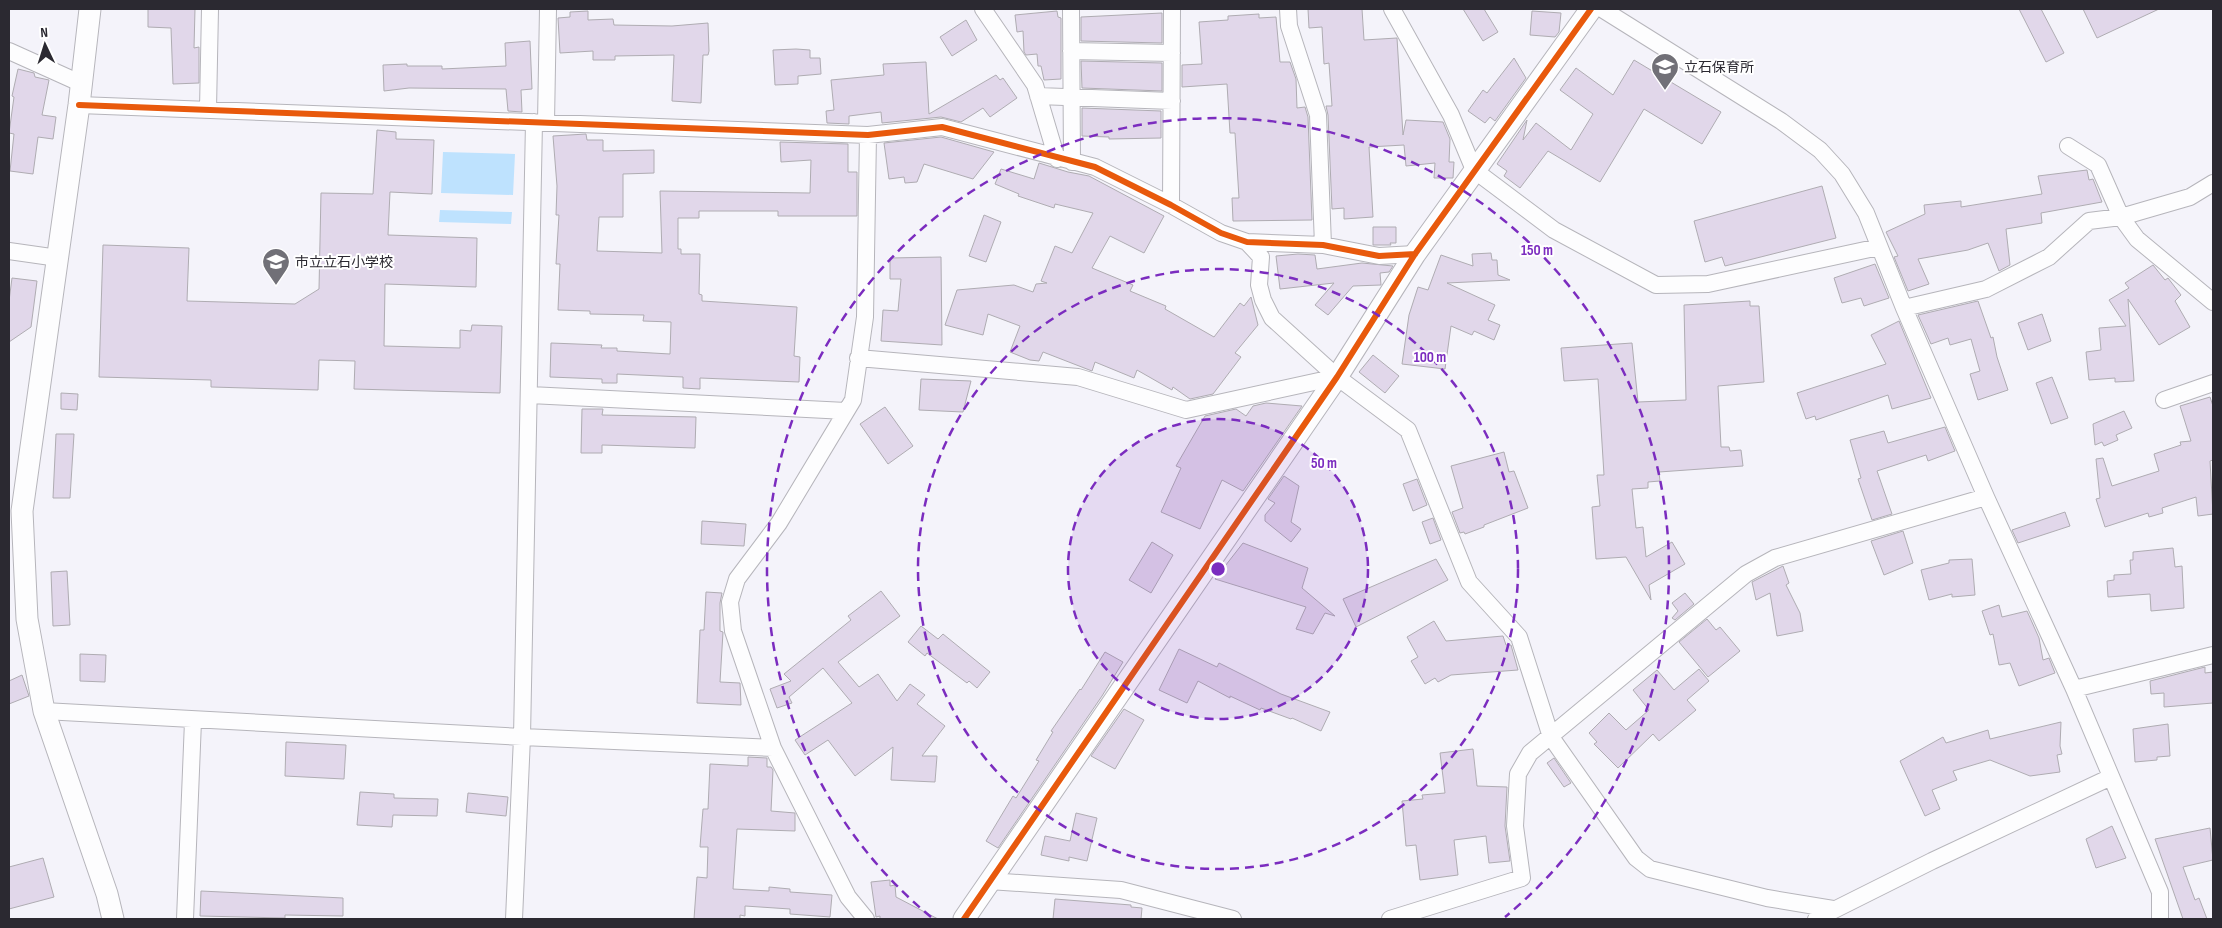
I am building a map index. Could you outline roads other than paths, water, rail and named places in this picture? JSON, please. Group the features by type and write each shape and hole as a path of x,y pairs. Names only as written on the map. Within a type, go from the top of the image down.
{"street":[{"path":"90,9 80,83 79,105 22,512 27,619 44,711 114,919"},
{"path":"208,109 210,9"},
{"path":"514,919 522,737 530,395 540,122 548,9"},
{"path":"983,9 1035,85 1065,160"},
{"path":"1065,160 1072,97 1071,9"},
{"path":"1171,205 1172,9"},
{"path":"1288,9 1289,26 1318,115 1323,245"},
{"path":"1392,9 1451,115 1474,170 1554,230 1656,285 1708,284 1879,247"},
{"path":"964,919 1337,378 1415,254 1591,9"},
{"path":"1602,9 1781,121 1820,150 1842,174 1866,212 1904,308 1986,497 2074,689 2160,892 2160,919"},
{"path":"1072,51 1172,53"},
{"path":"9,52 80,83"},
{"path":"1038,96 1172,101"},
{"path":"79,105 868,135 942,128 1095,166 1222,233 1247,242 1323,245 1379,256 1415,254"},
{"path":"866,919 848,897 773,748 733,631 730,602 738,579 779,523 853,400 865,317 868,135"},
{"path":"2068,146 2098,165 2121,217 2136,239 2213,302"},
{"path":"1904,308 1986,289 2049,258 2089,221 2121,217 2190,196 2213,183"},
{"path":"1247,242 1261,257 1259,285 1263,300 1272,318 1337,378 1408,430 1469,582 1519,637 1551,737 1636,858 1650,869 1768,898 1833,909"},
{"path":"9,251 58,258"},
{"path":"858,358 1078,377 1186,410 1337,378"},
{"path":"2164,400 2213,383"},
{"path":"530,395 846,411"},
{"path":"1390,919 1522,878 1515,826 1518,774 1530,753 1746,574 1775,558 1986,497"},
{"path":"2074,689 2213,655"},
{"path":"44,711 193,721 773,748"},
{"path":"185,919 193,721"},
{"path":"1816,919 1833,909 2111,777"},
{"path":"989,881 1121,890 1232,919"}],"water":[{"path":"443,152 515,154 513,195 441,193"},
{"path":"440,210 512,212 511,224 439,222"}],"place":[{"name":"立石保育所","path":"1665,91"},
{"name":"市立立石小学校","path":"276,286"}]}
